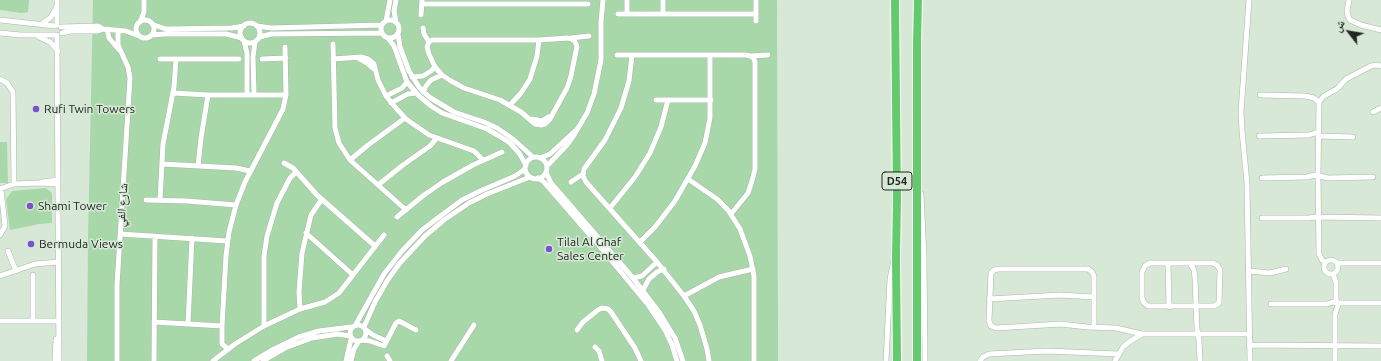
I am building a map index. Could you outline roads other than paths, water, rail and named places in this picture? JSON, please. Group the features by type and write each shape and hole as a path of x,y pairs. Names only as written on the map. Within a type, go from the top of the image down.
{"highway":[{"name":"D54","path":"895,0 897,361"},
{"name":"D54","path":"917,361 917,100 919,2"}],"street":[{"path":"56,0 58,26 53,31 58,34"},
{"path":"139,36 136,30 144,9 144,0"},
{"path":"382,33 390,0"},
{"path":"396,0 394,11 396,22 399,26 398,34 400,47 405,63 412,77 423,92 433,100 463,115 497,128 513,138 533,157 540,158 550,154 577,130"},
{"path":"599,0 601,16"},
{"path":"603,0 601,16 601,60 591,104 577,130 567,145 547,166 546,172 551,183 633,278 664,318 678,345 683,361"},
{"path":"627,0 627,14"},
{"path":"663,0 663,14"},
{"path":"756,0 756,21"},
{"path":"1249,0 1241,112 1247,183 1250,361"},
{"path":"1350,0 1347,14 1350,20 1358,25 1381,30"},
{"path":"420,15 422,2 558,2 588,4"},
{"path":"42,24 51,18 57,7"},
{"path":"144,9 152,23 154,32 152,36"},
{"path":"618,14 756,14"},
{"path":"0,20 58,26 98,26 105,29 126,31 144,38 164,34 226,34 248,43 255,42 260,37 278,34 382,33 394,46 401,69 407,82 425,102 442,113 487,129 510,143 519,153 526,167"},
{"path":"126,31 146,20 166,29 232,28 244,26 250,23 257,26 271,28 384,23 391,20 396,22"},
{"path":"58,26 63,30 58,34"},
{"path":"244,26 241,32 247,53 248,94"},
{"path":"257,26 260,31 260,37"},
{"path":"422,28 429,42 427,45 428,51 435,67 442,75 459,86 493,97 510,105 536,121 546,120 552,114 567,88 573,70 576,46 575,42 571,38"},
{"path":"0,33 36,36 71,31 98,31 105,29"},
{"path":"105,29 109,38 120,51"},
{"path":"118,30 118,44 120,51"},
{"path":"58,34 59,361"},
{"path":"388,38 394,38 398,34"},
{"path":"36,36 47,40 58,51"},
{"path":"429,42 432,40 539,40 589,36"},
{"path":"510,105 523,89 533,72 539,40"},
{"path":"254,94 253,57 255,42"},
{"path":"333,44 336,133 341,148 350,160 406,210"},
{"path":"228,349 222,344 227,241 236,205 250,171 285,104 285,47"},
{"name":"شارع الفي","path":"117,361 117,285 130,83 128,67 120,51"},
{"path":"617,55 768,55"},
{"path":"640,242 663,219 699,159 708,134 710,118 710,55"},
{"path":"632,56 629,81 619,112 605,140 585,167 583,174 585,180 664,269 684,296 694,311 700,325 709,361"},
{"path":"731,214 746,196 755,170 755,62 751,56"},
{"path":"333,58 363,57 370,60 375,67 375,72 386,96 404,118 423,132 436,139 474,151 483,160"},
{"path":"262,59 286,58"},
{"path":"160,59 239,59"},
{"path":"160,200 165,132 176,59"},
{"path":"1333,274 1328,274 1325,271 1325,262 1319,254 1319,102 1324,96 1337,89 1346,79 1371,66 1381,66"},
{"path":"412,77 423,76 435,67"},
{"path":"431,71 435,77"},
{"path":"423,92 428,83 435,77 442,75"},
{"path":"423,76 428,83"},
{"path":"0,79 7,83 13,92 14,184"},
{"path":"386,96 400,89 407,82"},
{"path":"400,89 404,96"},
{"path":"172,93 208,96 248,94 286,95"},
{"path":"391,103 411,93 416,93"},
{"path":"1260,95 1305,96 1314,98 1319,102"},
{"path":"198,166 208,96"},
{"path":"656,100 711,100"},
{"path":"610,208 631,183 650,153 661,127 668,100"},
{"path":"917,100 919,111 920,192 924,257 925,361"},
{"path":"1373,112 1381,108"},
{"path":"350,160 404,118"},
{"path":"1259,136 1309,136 1318,134 1353,137"},
{"path":"378,185 402,165 430,146 436,139"},
{"path":"397,217 443,182 483,160 502,152"},
{"path":"530,177 526,172 526,167 527,161 533,157"},
{"path":"540,158 547,166"},
{"path":"284,163 293,168 322,199 375,246"},
{"path":"162,164 236,168 250,171"},
{"path":"346,361 350,337 349,331 384,274 402,251 422,230 462,200 515,176 526,167"},
{"path":"264,326 264,256 267,236 277,203 290,178 296,172"},
{"path":"538,178 546,172"},
{"path":"571,182 583,174"},
{"path":"1262,178 1307,177 1318,175 1328,178 1373,176"},
{"path":"351,361 354,349 360,340 366,335 365,328 375,302 387,281 399,264 425,236 450,215 476,199 530,177 538,178 544,182 649,306 667,335 677,361"},
{"path":"688,179 717,199 731,214 740,229 750,256 753,269 754,361"},
{"path":"0,235 5,226 1,189 14,184 58,182"},
{"path":"300,310 299,292 301,260 306,233 311,215 322,199"},
{"path":"146,200 187,201 236,205"},
{"path":"1262,218 1381,218"},
{"path":"306,233 353,275"},
{"path":"120,234 227,241"},
{"path":"213,361 228,349 264,326 300,310 325,302 342,291 384,235"},
{"path":"154,361 155,236"},
{"path":"188,324 192,238"},
{"path":"8,251 16,271"},
{"path":"886,361 890,279 896,256"},
{"path":"1325,262 1331,260 1337,263 1381,263"},
{"path":"0,276 35,264 58,262"},
{"path":"633,278 639,277 657,262"},
{"path":"1168,263 1169,307"},
{"path":"1168,263 1217,264 1220,268 1219,303 1216,306 1196,307 1148,306 1144,303 1142,298 1142,272 1144,266 1150,264 1168,263"},
{"path":"1190,263 1194,270 1195,278 1200,361"},
{"path":"1333,274 1338,268 1337,263"},
{"path":"1094,327 1094,276 1088,269 998,268 992,272 990,276 989,321 991,326 996,328 1056,324 1094,327 1116,328 1142,334 1249,334"},
{"path":"643,290 647,280 664,269"},
{"path":"684,296 719,277 753,269"},
{"path":"1249,271 1270,273 1286,269"},
{"path":"648,271 652,276"},
{"path":"1333,274 1336,282 1336,299 1338,306 1335,314 1335,361"},
{"path":"33,275 33,321"},
{"path":"989,299 1060,295 1094,297"},
{"path":"1271,304 1327,304 1333,302 1381,303"},
{"path":"577,330 583,322 598,310 604,308 608,309 635,348 641,361"},
{"path":"0,321 33,321 58,324"},
{"path":"385,344 398,321 416,330"},
{"path":"154,322 222,326"},
{"path":"55,361 58,324"},
{"path":"254,361 283,344 306,334 353,326 361,325 385,344"},
{"path":"451,361 474,325"},
{"path":"263,361 285,348 312,338 338,334 360,340 385,344"},
{"path":"1115,361 1118,354 1126,344 1142,334"},
{"path":"1250,345 1381,346"},
{"path":"595,347 599,351 602,361"},
{"path":"980,361 983,357 989,354 1037,351 1118,354"},
{"path":"387,356 390,361"}],"place":[{"name":"Rufi Twin Towers","path":"36,109"},
{"name":"Shami Tower","path":"30,206"},
{"name":"Bermuda Views","path":"31,244"},
{"name":"Tilal Al Ghaf Sales Center","path":"549,249"}]}
